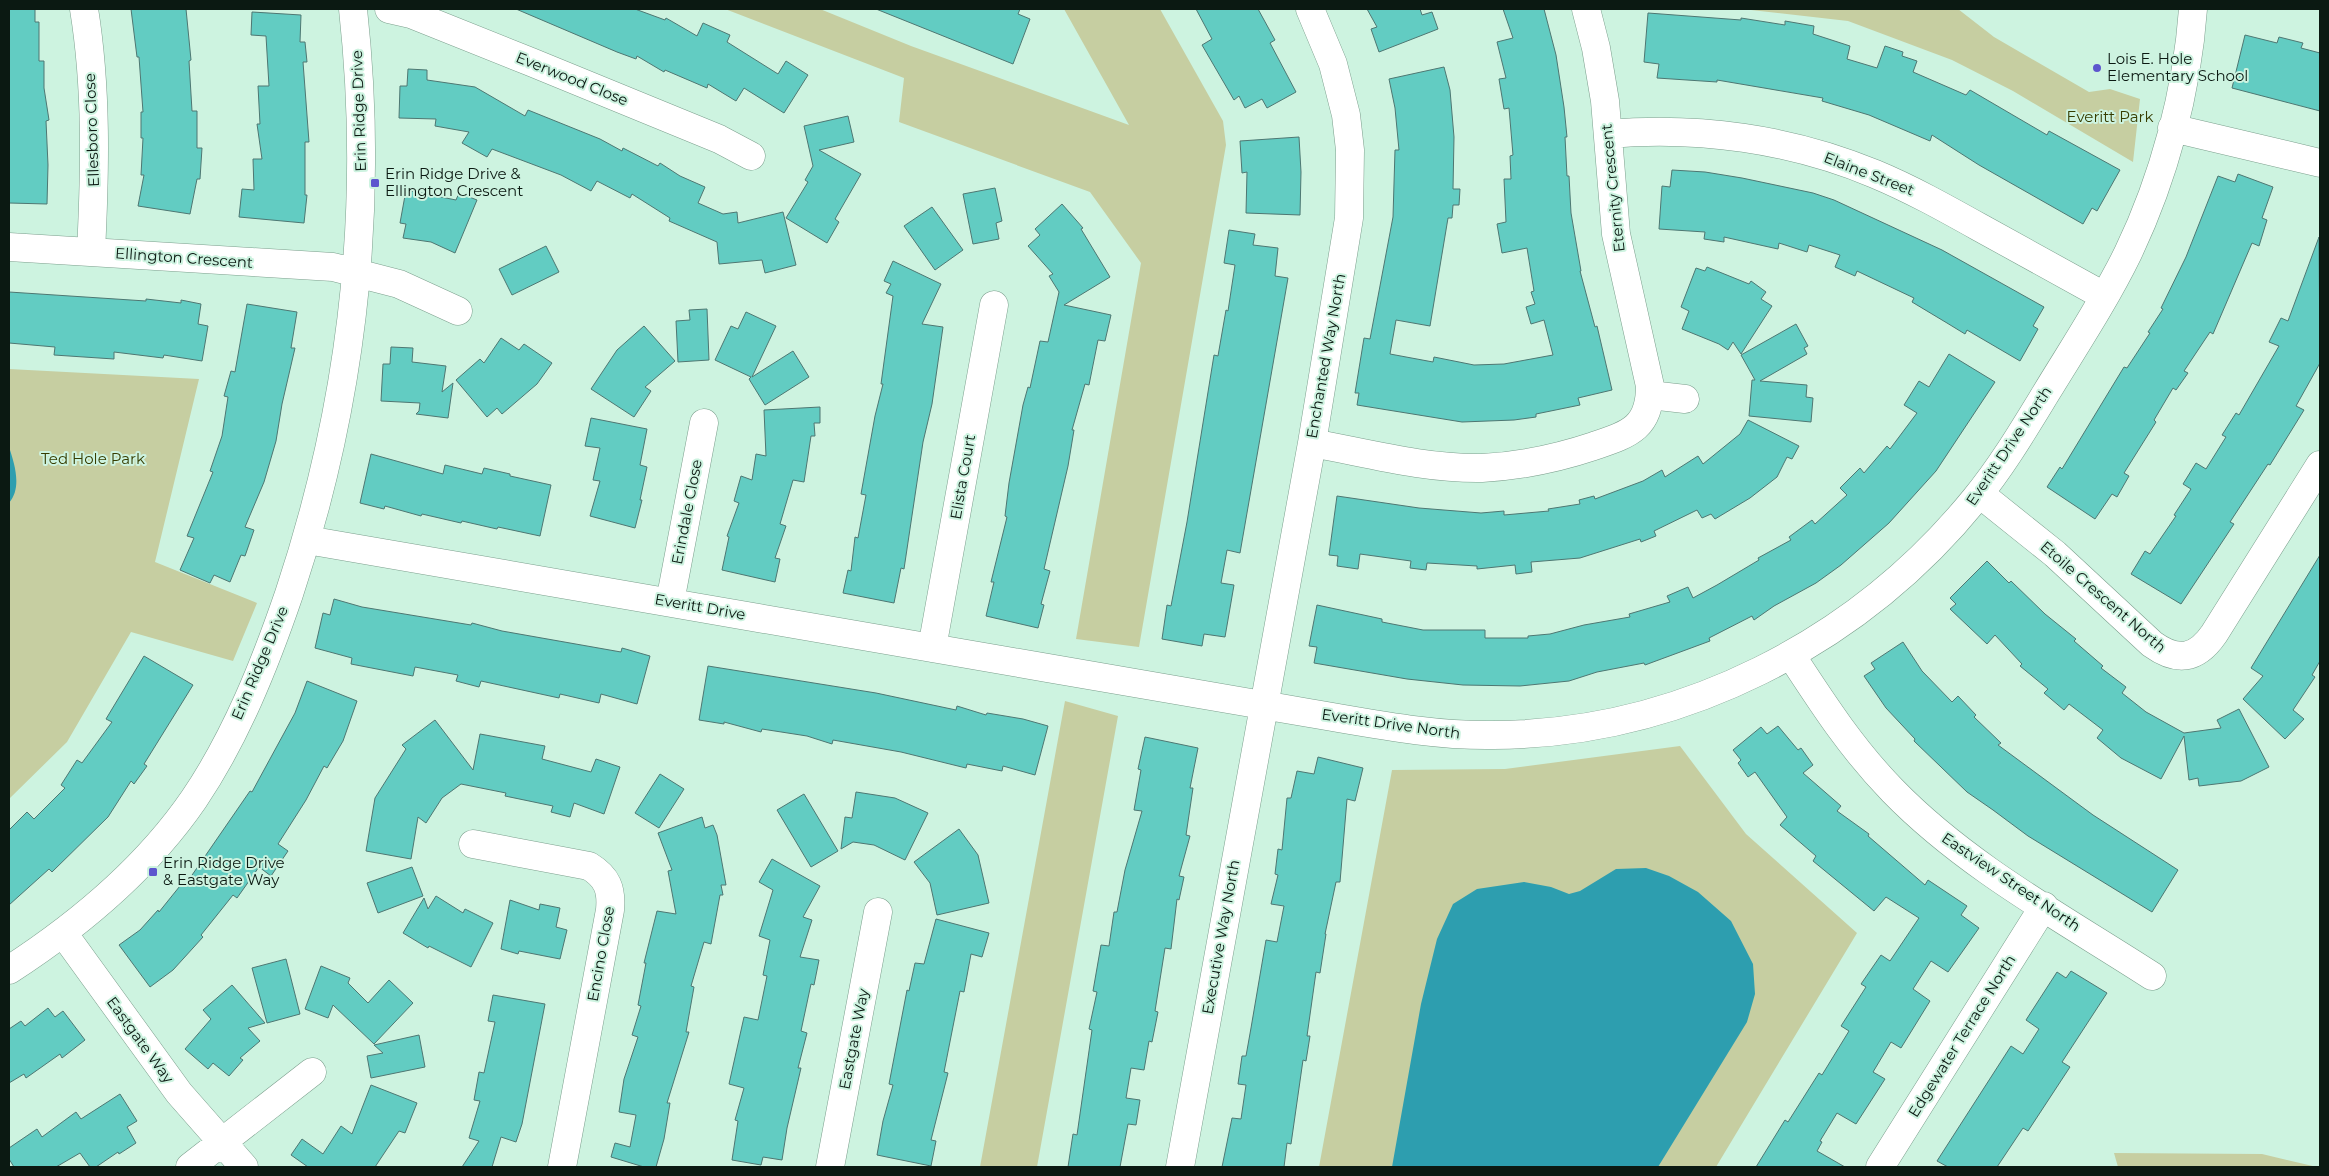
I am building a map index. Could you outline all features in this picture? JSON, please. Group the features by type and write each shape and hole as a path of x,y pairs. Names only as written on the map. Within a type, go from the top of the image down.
{"street":[{"name":"Ellesboro Close","path":"84,9 92,82 95,148 91,252"},
{"name":"Erin Ridge Drive","path":"9,970 63,933 98,904 150,854 194,799 224,748 254,686 281,617 307,540 328,457 344,378 358,272 360,73 353,9"},
{"name":"Everwood Close","path":"389,9 411,14 540,65 719,139 751,156"},
{"name":"Enchanted Way North","path":"1263,706 1312,443 1349,218 1351,185 1350,150 1341,92 1310,9"},
{"name":"Eternity Crescent","path":"1312,443 1440,466 1480,468 1525,464 1574,453 1627,434 1642,422 1647,412 1650,396 1648,374 1626,288 1616,234 1612,205 1608,134 1600,70 1586,9"},
{"name":"Everitt Drive North","path":"1094,676 1263,706 1423,731 1492,736 1545,732 1627,719 1666,708 1734,684 1791,655 1844,621 1872,600 1938,541 1980,494 2032,416 2128,253 2149,202 2172,128 2184,78 2192,9"},
{"path":"2172,128 2320,163"},
{"name":"Elaine Street","path":"1608,134 1679,131 1743,138 1804,151 1852,165 1917,192 2104,296"},
{"name":"Ellington Crescent","path":"9,247 333,267 358,272"},
{"path":"358,272 404,286 458,311"},
{"name":"Elista Court","path":"932,648 994,305"},
{"path":"1650,396 1685,399"},
{"name":"Erindale Close","path":"670,602 704,423"},
{"name":"Etoile Crescent North","path":"1980,494 2055,554 2152,644 2170,654 2178,656 2194,653 2208,642 2320,465"},
{"name":"Everitt Drive","path":"307,540 1094,676"},
{"name":"Eastview Street North","path":"1791,655 1841,732 1894,792 1964,853 2152,976"},
{"name":"Executive Way North","path":"1180,1167 1263,706"},
{"name":"Encino Close","path":"473,844 589,866 604,877 611,893 610,910 562,1167"},
{"name":"Edgewater Terrace North","path":"1880,1167 2044,906"},
{"name":"Eastgate Way","path":"830,1167 878,912"},
{"name":"Eastgate Way","path":"63,933 152,1056 221,1143 244,1167"},
{"path":"190,1167 312,1072"}],"green space":[{"path":"725,9 820,9 911,46 1129,125 1064,9 1160,9 1223,121 1226,145 1139,647 1076,639 1141,263 1090,192 899,122 904,78"},
{"name":"Everitt Park","path":"1742,9 1958,9 1994,37 2089,92 2110,89 2140,99 2133,162 2013,91 1952,60 1848,21"},
{"name":"Ted Hole Park","path":"9,369 199,379 155,562 257,603 233,661 131,632 67,742 9,799"},
{"path":"1065,701 1118,716 1037,1167 980,1167"},
{"path":"1680,746 1746,834 1857,933 1716,1167 1319,1167 1392,770 1505,769"},
{"path":"2114,1153 2262,1154 2317,1167 2118,1167"}],"water":[{"path":"9,447 15,469 16,483 13,497 9,503"},
{"path":"1646,868 1669,876 1698,892 1731,921 1753,964 1755,994 1747,1022 1658,1167 1392,1167 1421,1004 1437,939 1453,904 1477,889 1524,882 1551,887 1569,894 1580,891 1616,869"}],"building":[{"path":"9,9 35,9 35,22 39,22 39,61 44,61 44,88 49,120 46,121 47,204 9,203"},
{"path":"131,9 186,9 191,60 189,61 192,111 197,111 197,148 202,148 200,179 197,179 190,214 138,206 144,175 141,175 143,138 141,138 141,112 143,112 139,57 137,57"},
{"path":"516,9 635,9 665,20 666,18 697,36 703,23 730,35 727,42 778,74 786,61 808,75 784,113 744,88 736,101 708,84 707,88 665,70 664,72 637,56 636,59 617,52"},
{"path":"876,9 1020,9 1018,14 1030,19 1013,64"},
{"path":"1196,9 1258,9 1275,40 1270,43 1296,92 1267,108 1262,99 1245,108 1239,96 1234,100 1202,45 1212,39"},
{"path":"1367,9 1420,9 1422,15 1432,12 1438,29 1379,52 1371,29 1377,27"},
{"path":"1503,9 1544,9 1556,55 1564,107 1567,137 1565,137 1567,176 1569,176 1571,213 1580,271 1595,327 1597,326 1612,390 1578,398 1580,405 1536,414 1536,417 1514,420 1462,422 1357,405 1359,393 1355,393 1364,338 1370,339 1393,217 1395,150 1399,150 1395,108 1389,79 1444,67 1450,90 1454,137 1453,189 1460,189 1459,205 1453,205 1452,218 1448,218 1430,326 1396,320 1390,354 1433,362 1434,357 1474,365 1504,364 1553,355 1544,320 1531,324 1526,307 1535,304 1531,292 1534,291 1527,248 1502,253 1497,224 1506,222 1504,179 1511,179 1510,156 1513,155 1509,108 1504,109 1499,79 1506,78 1497,42 1513,38"},
{"path":"252,12 301,15 300,42 305,42 307,62 303,62 309,142 305,142 305,195 307,195 304,223 239,217 242,189 254,190 253,159 262,159 257,124 260,124 258,86 269,86 266,36 251,35"},
{"path":"1648,13 1741,20 1741,18 1785,25 1785,21 1814,26 1813,34 1850,46 1847,59 1877,68 1885,46 1903,52 1902,56 1917,61 1913,72 1966,95 1970,90 2047,135 2049,131 2120,170 2097,211 2092,208 2083,224 1979,165 1932,135 1930,141 1869,115 1822,101 1823,98 1717,80 1717,82 1657,78 1659,64 1644,62"},
{"path":"2245,35 2277,43 2279,37 2303,43 2301,48 2320,53 2320,111 2232,88"},
{"path":"408,69 427,70 427,80 475,87 525,116 528,110 600,139 622,151 623,148 658,166 660,163 680,176 705,187 698,203 723,214 737,212 738,223 783,212 796,265 765,273 762,260 719,264 717,242 669,221 670,218 632,194 630,198 597,181 591,191 561,175 492,149 487,157 462,143 469,132 435,126 436,119 399,118 400,86 407,86"},
{"path":"848,116 854,142 819,150 861,174 835,219 839,222 827,243 786,218 808,182 805,180 813,166 804,126"},
{"path":"1299,137 1301,172 1300,215 1246,213 1247,172 1242,173 1240,141"},
{"path":"1672,170 1705,172 1742,178 1813,193 1834,200 1942,250 2044,307 2033,326 2038,329 2020,361 1967,330 1965,334 1912,302 1914,298 1857,271 1855,276 1835,267 1840,255 1809,245 1807,252 1779,243 1778,249 1724,237 1724,242 1704,239 1705,232 1659,229 1662,186 1670,187"},
{"path":"2238,174 2273,187 2262,218 2267,220 2259,246 2252,243 2213,334 2210,332 2184,371 2188,373 2176,390 2173,388 2154,420 2156,422 2124,473 2129,476 2117,497 2112,494 2095,519 2047,487 2060,467 2062,469 2124,367 2127,368 2150,333 2148,332 2163,309 2161,308 2186,257 2218,176 2235,182"},
{"path":"995,188 1002,221 996,223 999,239 973,244 963,194"},
{"path":"406,190 456,200 459,193 477,200 455,253 431,242 403,238 406,224 400,223"},
{"path":"1062,204 1083,228 1081,229 1110,277 1064,305 1111,315 1105,341 1098,340 1089,385 1085,384 1072,430 1074,430 1068,466 1044,569 1050,571 1041,604 1044,605 1038,628 986,616 994,582 991,582 1007,517 1005,516 1009,483 1023,405 1028,387 1030,388 1040,341 1048,342 1059,292 1049,276 1053,274 1028,246 1040,235 1035,229"},
{"path":"932,207 963,250 935,270 904,226"},
{"path":"1229,230 1255,234 1253,245 1278,248 1275,276 1288,278 1240,553 1227,550 1221,583 1234,585 1225,637 1204,634 1202,646 1162,639 1167,605 1171,606 1187,522 1214,355 1218,356 1226,310 1228,311 1235,265 1224,263"},
{"path":"2319,237 2320,363 2296,406 2304,410 2270,465 2268,464 2230,522 2234,524 2181,604 2131,574 2145,551 2150,554 2176,516 2174,515 2191,489 2183,484 2196,463 2206,469 2226,437 2222,435 2236,413 2239,415 2279,346 2269,342 2281,318 2288,321"},
{"path":"546,246 559,272 512,295 499,269"},
{"path":"893,261 941,284 922,324 943,327 904,569 901,568 894,603 843,593 848,570 851,571 855,537 858,538 866,495 861,494 875,416 883,384 881,384 893,296 886,293 891,284 884,281"},
{"path":"1707,267 1749,284 1751,281 1766,292 1761,299 1772,306 1741,354 1733,342 1728,350 1719,344 1682,329 1689,311 1681,307 1696,268 1705,271"},
{"path":"9,292 146,301 146,299 181,303 181,300 201,304 198,324 208,326 202,361 164,355 163,358 114,352 114,359 54,355 55,347 9,343"},
{"path":"247,304 297,312 291,348 295,348 282,404 276,441 264,482 245,527 254,530 245,556 241,555 230,582 214,575 210,583 180,570 194,538 187,536 213,472 210,471 222,436 228,397 224,396 231,371 235,372"},
{"path":"707,309 709,360 678,362 676,321 690,320 689,310"},
{"path":"746,312 776,326 752,377 793,351 809,377 765,405 749,379 751,377 715,360 731,326 738,329"},
{"path":"1796,324 1808,346 1804,348 1807,354 1760,381 1807,385 1806,397 1813,398 1811,422 1749,416 1752,380 1755,380 1741,355"},
{"path":"644,326 675,361 645,387 651,391 634,417 591,389 617,350"},
{"path":"501,338 519,350 524,344 552,363 537,384 502,414 497,408 487,417 456,380 480,359 484,363"},
{"path":"391,347 413,348 412,362 446,366 442,392 453,383 448,418 416,414 419,411 420,403 381,401 383,364 390,364"},
{"path":"1949,354 1995,382 1936,471 1889,523 1841,565 1816,583 1774,606 1754,620 1752,616 1709,638 1710,641 1645,665 1644,663 1597,672 1569,681 1520,686 1463,685 1407,679 1314,663 1317,647 1309,646 1317,605 1382,619 1382,622 1423,630 1485,630 1485,638 1528,638 1528,636 1550,634 1584,625 1630,617 1629,614 1670,602 1667,596 1688,587 1693,598 1791,540 1789,537 1812,520 1815,524 1847,495 1840,488 1860,468 1864,473 1887,446 1890,449 1917,413 1904,405 1919,381 1929,387"},
{"path":"820,407 820,423 814,423 815,436 811,436 804,482 793,480 780,524 786,526 775,558 780,559 775,582 722,570 729,537 727,536 739,503 734,501 741,476 752,480 756,454 766,456 764,410"},
{"path":"591,418 647,429 640,465 647,467 635,528 590,516 600,481 593,480 600,448 585,446"},
{"path":"1748,420 1799,446 1792,459 1787,457 1777,477 1750,498 1715,519 1711,514 1702,518 1697,510 1654,531 1656,536 1641,542 1640,539 1580,558 1531,562 1532,572 1516,574 1515,565 1477,569 1477,566 1427,563 1426,570 1410,568 1411,561 1360,554 1358,569 1337,566 1338,556 1329,555 1337,496 1419,508 1481,513 1504,511 1504,515 1549,511 1548,509 1580,504 1579,500 1594,496 1595,499 1643,481 1662,470 1665,477 1698,456 1703,464 1740,434"},
{"path":"371,454 443,474 445,465 482,474 484,468 551,485 540,536 462,521 461,523 422,514 421,516 385,506 384,509 360,503"},
{"path":"2320,555 2320,661 2312,675 2315,677 2293,710 2304,719 2285,739 2243,699 2263,676 2251,668"},
{"path":"1987,561 2009,583 2011,581 2045,614 2076,639 2074,641 2103,666 2101,668 2126,687 2122,693 2146,712 2184,733 2221,728 2217,720 2239,709 2269,767 2241,781 2199,786 2198,778 2189,780 2184,736 2161,779 2121,758 2097,738 2103,730 2069,704 2064,710 2044,693 2048,689 2020,666 2022,664 1995,635 1987,644 1950,609 1956,604 1950,598"},
{"path":"334,599 362,607 471,625 472,623 502,631 621,652 622,648 650,656 637,704 601,694 599,703 560,694 559,698 481,681 479,687 456,681 458,675 415,667 413,676 351,664 352,658 315,648 323,613 330,615"},
{"path":"1903,642 1922,671 1952,702 1958,696 1976,715 1974,717 2001,743 1998,745 2093,815 2178,870 2152,912 2028,836 1967,792 1914,741 1915,739 1886,708 1864,676 1875,669 1871,663"},
{"path":"144,656 193,685 144,764 147,766 134,784 131,781 108,817 52,872 49,869 9,905 9,830 27,812 34,819 65,788 61,785 77,760 82,763 112,722 106,719"},
{"path":"708,666 876,693 956,710 957,706 986,715 987,713 1023,719 1048,726 1035,775 1003,766 1002,771 967,764 966,768 901,752 833,740 832,744 807,736 762,729 761,732 724,722 724,724 699,720"},
{"path":"307,681 357,701 343,741 327,768 324,766 306,800 278,844 288,851 271,876 259,867 237,898 233,895 201,935 203,937 173,970 150,987 119,945 140,930 158,910 159,912 188,876 190,878 250,791 252,792 295,713"},
{"path":"435,720 473,770 480,734 545,746 542,759 591,772 596,759 620,767 604,814 574,803 570,817 551,812 553,806 505,796 506,793 461,784 442,798 426,823 418,817 411,859 366,851 375,798 406,749 402,745"},
{"path":"1778,726 1798,750 1801,748 1813,765 1803,773 1841,806 1837,811 1869,834 1868,836 1925,885 1928,880 1967,906 1961,915 1979,928 1948,972 1931,961 1913,989 1930,1001 1901,1048 1891,1042 1873,1072 1885,1079 1856,1124 1837,1113 1820,1141 1822,1142 1817,1151 1845,1167 1756,1167 1785,1120 1788,1122 1819,1073 1822,1075 1849,1031 1841,1026 1866,987 1861,984 1881,955 1890,961 1919,918 1886,897 1874,911 1813,861 1816,856 1780,825 1787,817 1755,772 1748,777 1738,763 1741,760 1733,750 1761,727 1767,734"},
{"path":"1145,737 1198,748 1190,788 1193,788 1186,835 1190,836 1179,876 1184,877 1179,900 1177,899 1171,949 1165,948 1155,1011 1158,1012 1152,1042 1149,1041 1144,1070 1131,1068 1126,1098 1140,1100 1136,1125 1128,1124 1120,1167 1068,1167 1073,1134 1077,1135 1092,1030 1089,1029 1097,992 1093,991 1101,945 1109,946 1114,912 1117,912 1125,870 1142,811 1134,810 1141,770 1138,769"},
{"path":"1318,757 1363,768 1355,801 1347,799 1340,882 1336,882 1325,934 1320,973 1316,972 1307,1036 1310,1036 1306,1061 1303,1060 1291,1144 1287,1143 1284,1167 1222,1167 1232,1118 1241,1119 1246,1085 1238,1084 1242,1056 1246,1056 1266,940 1277,942 1284,906 1271,904 1278,875 1275,874 1278,849 1282,850 1287,798 1291,798 1297,771 1314,774"},
{"path":"660,774 684,789 659,828 635,813"},
{"path":"856,792 895,798 928,813 905,860 874,845 853,842 841,849 845,817 852,818"},
{"path":"804,794 838,851 811,867 777,810"},
{"path":"702,817 705,828 713,825 717,835 726,885 721,885 723,895 720,895 711,944 704,942 691,986 694,987 686,1032 689,1032 667,1103 670,1103 664,1139 656,1167 644,1167 611,1157 615,1143 630,1147 636,1115 619,1112 624,1079 638,1037 632,1035 641,1006 638,1005 646,963 644,963 657,911 676,914 668,871 672,870 658,833"},
{"path":"959,829 978,855 989,903 937,915 930,883 914,862"},
{"path":"772,859 820,886 803,917 812,920 800,957 819,960 814,985 811,984 801,1031 807,1033 798,1068 801,1068 787,1128 782,1160 763,1157 761,1165 732,1160 738,1121 735,1120 744,1088 729,1084 744,1017 758,1020 767,976 763,975 770,940 759,936 773,890 759,882"},
{"path":"412,867 423,896 378,913 367,883"},
{"path":"436,896 463,913 465,909 493,923 471,967 429,946 428,948 403,933 424,898 428,909"},
{"path":"510,900 539,910 540,904 560,908 556,927 567,930 560,959 519,951 518,954 501,949"},
{"path":"936,919 989,933 982,957 971,954 964,992 960,991 944,1072 948,1073 931,1140 936,1141 931,1166 877,1155 883,1121 893,1085 889,1084 907,990 909,991 915,963 924,964"},
{"path":"286,959 300,1014 267,1023 252,968"},
{"path":"321,966 350,978 348,983 368,1003 389,980 413,1003 374,1044 333,1005 328,1018 305,1009"},
{"path":"2071,971 2107,993 2062,1062 2070,1067 2028,1131 2023,1128 1997,1167 1948,1167 1937,1161 2011,1046 2023,1054 2039,1029 2026,1020 2057,972 2066,978"},
{"path":"232,985 265,1023 248,1028 260,1041 240,1058 243,1060 229,1076 213,1063 208,1069 185,1049 211,1019 203,1010"},
{"path":"493,995 545,1004 522,1124 516,1142 501,1137 492,1167 462,1167 479,1141 469,1138 480,1101 474,1100 479,1072 484,1073 495,1022 488,1021"},
{"path":"48,1008 55,1017 63,1011 85,1040 62,1058 60,1054 26,1078 24,1074 9,1083 9,1029 21,1021 25,1026"},
{"path":"419,1035 425,1067 371,1078 367,1056 383,1053 374,1045"},
{"path":"371,1085 417,1103 405,1133 399,1131 375,1167 308,1167 291,1155 302,1139 323,1154 341,1126 352,1134"},
{"path":"120,1094 137,1121 127,1127 136,1143 119,1154 118,1152 96,1167 90,1167 80,1153 56,1167 14,1167 9,1159 9,1148 37,1129 42,1137 76,1112 81,1119"}],"place":[{"name":"Lois E. Hole Elementary School","path":"2097,68"},
{"name":"Erin Ridge Drive & Ellington Crescent","path":"375,183"},
{"name":"Erin Ridge Drive & Eastgate Way","path":"153,872"}]}
